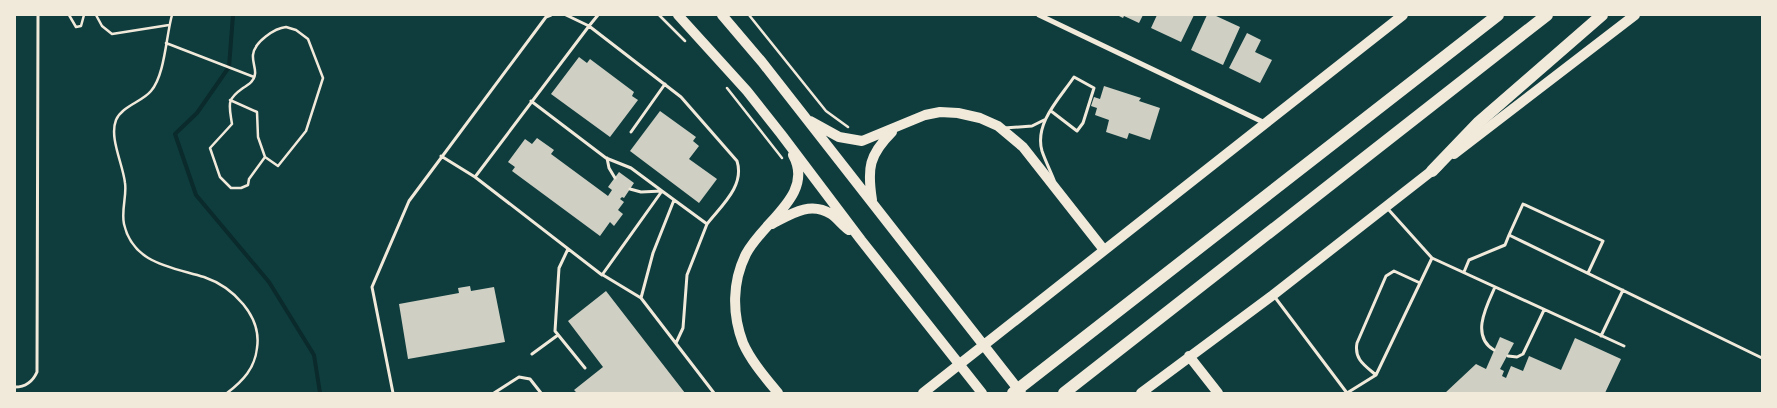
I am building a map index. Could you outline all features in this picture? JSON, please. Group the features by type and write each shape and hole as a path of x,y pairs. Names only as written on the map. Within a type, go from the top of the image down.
{"highway":[{"path":"1013,393 1498,15"},
{"path":"1064,393 1548,15"},
{"path":"1432,171 1479,122 1602,15"}],"main road":[{"path":"678,15 746,91 781,134 861,240 982,393"},
{"path":"722,15 762,62 1021,393"},
{"path":"923,393 1403,15"},
{"path":"1141,393 1387,208 1432,171 1635,15"},
{"path":"805,118 839,137 851,141 873,138 925,115 940,112 958,112 980,118 1002,128 1023,147 1104,250"},
{"path":"873,203 869,171 872,158 876,148 894,129"},
{"path":"778,393 751,358 735,314 738,273 747,252 798,186 800,173 797,162 781,134"},
{"path":"767,227 798,211 819,209 832,215 861,240"},
{"path":"1189,356 1218,393"}],"street":[{"path":"1039,15 1266,123"}],"lane":[{"path":"15,387 22,387 34,379 37,372 38,15"},
{"path":"393,393 372,287 409,201 546,17 551,15"},
{"path":"566,15 589,26 682,98 737,161 739,168 734,190 707,224 699,238 687,275 683,328 676,343"},
{"path":"475,177 598,15"},
{"path":"1051,110 1077,131 1083,123 1094,88 1074,77 1044,120 1041,130 1041,149 1060,193"},
{"path":"631,132 665,84"},
{"path":"531,101 606,158 631,168 707,224"},
{"path":"1002,128 1032,126 1044,120"},
{"path":"441,156 475,177 602,275 641,298 714,393"},
{"path":"606,158 615,178"},
{"path":"630,189 641,192 662,191"},
{"path":"602,275 662,191"},
{"path":"641,298 653,253 674,200"},
{"path":"1464,272 1469,260 1505,245 1523,204 1602,241 1588,273"},
{"path":"1387,208 1432,258 1624,346"},
{"path":"1509,235 1762,358"},
{"path":"568,249 559,268 555,331 584,368"},
{"path":"1273,295 1347,393 1376,375 1432,258"},
{"path":"1376,375 1359,360 1356,352 1357,343 1386,276 1394,271 1420,283"},
{"path":"1494,350 1486,342 1481,324 1495,287"},
{"path":"1601,336 1623,290"},
{"path":"1508,356 1517,357 1523,354 1544,310"},
{"path":"532,354 558,335"},
{"path":"494,393 519,377 530,379 541,393"}],"path":[{"path":"69,15 76,27 81,26 84,15"},
{"path":"96,15 102,26 112,34 169,25"},
{"path":"172,15 155,87 146,97 122,112 116,122 115,137 126,184 124,225 131,242 143,255 162,266 215,283 248,309 256,329 256,354 253,365 242,382 227,393"},
{"path":"659,15 690,46"},
{"path":"749,15 826,111 852,129"},
{"path":"230,100 257,112 258,137 265,157 278,166 287,153 303,138 310,123 323,78 310,43 300,32 286,27 275,30 256,46 253,55 256,73 253,81 232,96 230,100 232,124 210,148 220,177 231,188 240,188 248,185 249,179 265,157"},
{"path":"166,43 254,77"},
{"path":"721,81 779,152 783,160"}],"building":[{"path":"1117,15 1143,15 1139,23"},
{"path":"1157,15 1194,15 1181,42 1151,28"},
{"path":"1207,15 1214,15 1240,27 1223,65 1191,50"},
{"path":"1247,33 1261,40 1255,52 1272,60 1260,83 1229,68"},
{"path":"579,57 587,63 590,59 634,92 632,96 638,100 610,137 551,94"},
{"path":"1104,86 1141,98 1139,101 1160,108 1150,140 1129,133 1127,139 1106,132 1109,120 1095,115 1097,108 1091,106 1094,97 1100,99"},
{"path":"660,111 696,137 693,141 699,146 689,159 717,179 699,203 630,151"},
{"path":"537,138 554,150 551,154 608,196 612,190 608,187 619,172 634,183 624,198 620,199 624,202 618,210 623,214 614,226 610,222 600,236 512,171 515,167 508,162 525,139 532,144"},
{"path":"470,286 471,291 494,287 505,342 408,359 399,304 459,293 458,288"},
{"path":"606,291 685,393 577,393 574,390 603,367 568,321"},
{"path":"1500,337 1514,343 1500,369 1504,371 1502,376 1506,378 1511,366 1523,371 1529,356 1561,370 1575,338 1621,359 1605,393 1445,393 1476,364 1486,369"}],"waterway":[{"path":"233,15 229,67 197,113 175,134 196,195 269,282 314,355 320,393"}]}
